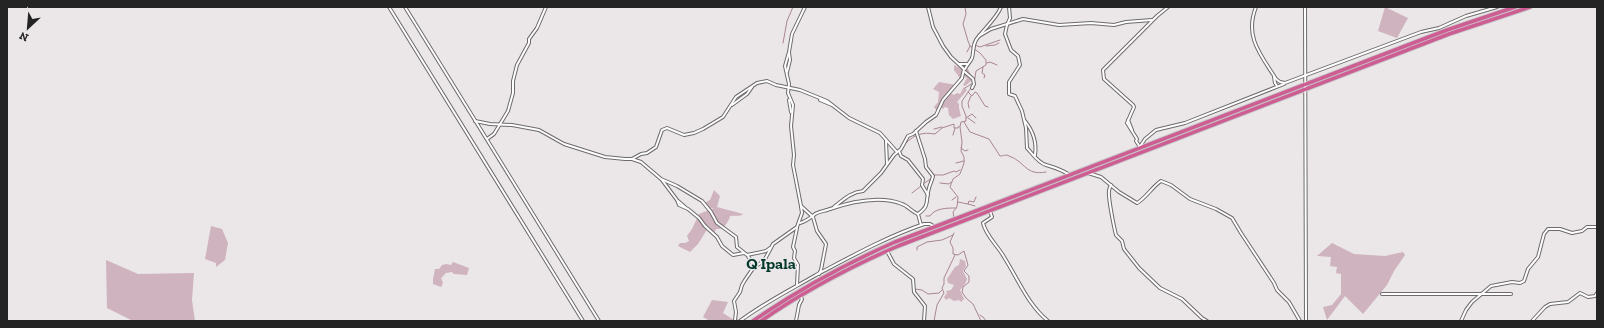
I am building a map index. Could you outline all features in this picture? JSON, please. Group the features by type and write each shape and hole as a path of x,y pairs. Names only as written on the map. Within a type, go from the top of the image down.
{"highway":[{"path":"753,321 853,261 935,227 990,211 1306,88 1447,30 1515,7"},
{"path":"761,321 799,293 844,270 954,222 1139,148 1456,32 1530,7"}],"street":[{"path":"389,7 583,321"},
{"path":"405,7 599,321"},
{"path":"487,139 494,134 508,111 513,92 513,81 517,65 529,38 537,28 546,7"},
{"path":"736,321 734,301 740,292 742,285 754,268 764,261 770,248 775,242 797,227 802,213 793,165 794,155 791,133 791,114 786,74 790,60 792,34 805,7"},
{"path":"928,7 933,27 943,46 973,80 974,82 972,88"},
{"path":"834,207 841,200 856,192 863,191 898,152 908,136 936,115 940,105 961,80 971,59 973,47 979,36 998,13 1001,7"},
{"path":"1009,7 1010,18 1007,24 1006,35 1011,50 1018,56 1020,65 1009,82 1009,94 1016,98 1024,120 1027,131 1026,145 1034,156 1046,165 1060,169 1070,175"},
{"path":"1139,148 1132,130 1128,126 1128,120 1134,107 1104,79 1103,70 1168,7"},
{"path":"1256,7 1253,15 1252,27 1255,46 1274,76 1280,82 1285,83"},
{"path":"1305,7 1306,321"},
{"path":"1139,148 1145,139 1156,130 1185,122 1400,40 1439,28 1466,16 1497,7"},
{"path":"1010,18 1014,21"},
{"path":"979,36 991,29 1025,19 1059,25 1091,23 1114,25 1126,22 1132,23 1153,20"},
{"path":"958,63 968,64"},
{"path":"1274,76 1275,83 1278,86"},
{"path":"632,159 641,154 647,153 657,146 662,130 667,128 684,135 694,133 723,116 736,97 752,86 760,82 767,81 788,88 800,90 811,96 825,100 849,118 880,133 891,145 893,150 898,152 900,156 910,161 923,178 922,185 928,195"},
{"path":"731,106 744,97 752,86"},
{"path":"1024,120 1031,128 1034,137 1036,147 1034,156"},
{"path":"475,121 539,130 564,144 589,152 620,159 632,159 641,162 661,179 685,208 699,218 705,226 717,236 722,246 733,255 744,253"},
{"path":"916,131 926,167 933,176 925,207 918,214"},
{"path":"885,139 887,164"},
{"path":"1088,173 1101,177 1119,192 1139,203 1148,192 1159,182 1163,181 1190,199 1228,215 1235,221 1241,233 1267,271 1277,290 1288,302 1300,321"},
{"path":"661,179 673,184 702,202 711,212 717,223 736,237 737,245 751,259 754,268"},
{"path":"1111,184 1109,192 1111,217 1116,235 1122,241 1124,249 1139,268 1160,288 1182,298 1207,321"},
{"path":"799,224 816,214 834,207 858,202 888,200 903,204 909,210 918,214"},
{"path":"801,206 813,217 817,231 825,241 826,247 819,274"},
{"path":"990,211 992,217 983,223 987,232 1004,256 1030,301 1037,311 1048,321"},
{"path":"918,214 921,225"},
{"path":"740,321 796,286 877,243 921,225 930,224 935,227"},
{"path":"796,321 799,305 802,299 796,286 798,265 794,258 795,251 793,247 797,227"},
{"path":"1461,321 1466,310 1480,294 1491,286 1512,282 1520,283 1524,281 1528,269 1538,257 1544,234 1548,229 1572,233 1582,231 1587,227 1597,227"},
{"path":"747,255 766,251 770,248"},
{"path":"887,251 894,264 913,279 913,290 925,306 924,321"},
{"path":"1532,321 1550,304 1568,302 1580,293 1588,297 1593,297 1597,293"},
{"path":"1382,294 1511,294"}],"shaded area":[{"path":"1385,7 1408,18 1397,38 1378,31"},
{"path":"954,65 968,69 972,77 971,81 965,86 963,85 967,78 963,76 960,81 950,93 954,95 957,93 960,94 964,87 967,90 957,102 959,104 961,116 953,119 949,115 948,108 945,107 943,109 940,105 938,112 934,107 938,102 939,92 933,89 939,82 956,85 959,82 959,77 954,70"},
{"path":"714,190 720,196 717,207 743,214 739,216 730,216 725,226 716,229 715,232 710,230 710,227 706,226 708,228 698,244 690,252 678,246 680,243 689,241 687,236 699,214 714,208 708,209 704,203 710,200"},
{"path":"211,226 222,229 228,243 225,260 216,267 216,263 205,259"},
{"path":"1332,243 1354,254 1385,256 1403,252 1405,255 1394,271 1387,285 1363,314 1345,296 1327,320 1323,307 1332,305 1341,294 1341,274 1336,273 1337,267 1330,266 1331,257 1317,256"},
{"path":"960,259 965,261 966,266 963,271 967,279 960,290 964,299 961,302 959,300 954,301 949,298 946,300 944,297 947,293 946,291 951,290 954,285 948,283 947,279 955,267 959,265"},
{"path":"106,260 138,274 194,273 192,300 195,321 133,321 107,308"},
{"path":"453,262 469,268 467,275 454,274 452,272 446,273 441,278 443,283 441,287 433,284 435,269 439,269 442,265 446,264 451,265"},
{"path":"712,300 728,302 723,313 734,320 710,321 703,317"}],"waterway":[{"path":"783,43 787,21 793,7"},
{"path":"965,7 966,14 963,24 968,41 970,46 980,53 986,60 986,65 976,71 974,84"},
{"path":"975,45 980,47 1000,40"},
{"path":"986,46 999,43"},
{"path":"967,52 970,46"},
{"path":"987,63 990,62 997,65"},
{"path":"983,67 982,73 985,75 984,78"},
{"path":"965,88 973,83"},
{"path":"954,218 953,212 957,207 958,197 950,187 953,179 960,174 964,163 964,157 961,151 962,142 960,127 961,122 966,121 966,116 962,106 962,101 971,88"},
{"path":"968,92 972,96 975,92 977,93 985,106 988,107"},
{"path":"969,108 968,103 971,96"},
{"path":"966,118 972,114 976,118"},
{"path":"968,118 975,123"},
{"path":"964,122 970,132 989,139 1000,156 1007,155 1034,172 1046,172"},
{"path":"906,143 919,134 935,134 942,128 954,124 954,128 958,128 959,126"},
{"path":"934,129 942,127"},
{"path":"953,135 955,128"},
{"path":"961,148 965,151 968,150"},
{"path":"956,163 964,161"},
{"path":"934,175 943,175 960,170"},
{"path":"923,184 932,178"},
{"path":"940,183 949,184 951,182"},
{"path":"912,193 921,186"},
{"path":"952,200 956,197"},
{"path":"958,202 968,204 969,201 974,202 976,197"},
{"path":"968,204 975,206"},
{"path":"926,216 930,216 935,211 942,209 956,208"},
{"path":"954,233 950,242 953,248 953,254 958,255 964,251 968,265 964,271 969,276 969,282 963,287 962,292 973,304 981,321"},
{"path":"917,250 917,247 927,242 942,240 953,235"},
{"path":"934,321 937,305 944,293 942,288 944,278 955,255"},
{"path":"915,289 922,290 928,294 939,293 942,290"},
{"path":"980,315 986,321"}],"district":[{"name":"Q Ipala","path":"771,263"}]}
